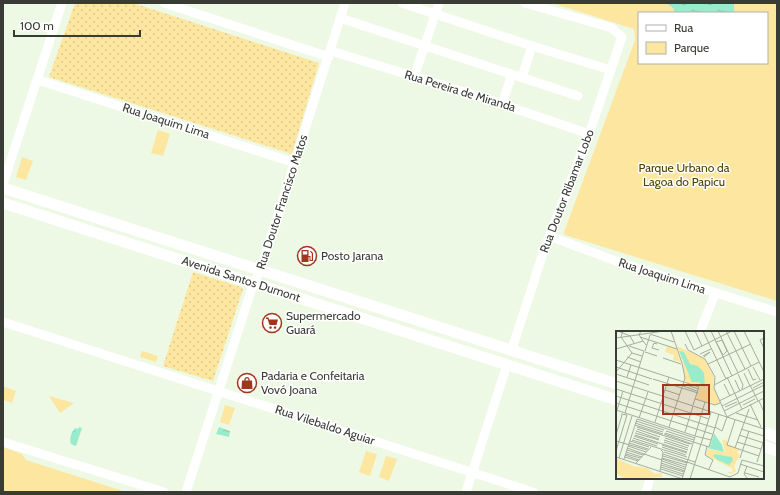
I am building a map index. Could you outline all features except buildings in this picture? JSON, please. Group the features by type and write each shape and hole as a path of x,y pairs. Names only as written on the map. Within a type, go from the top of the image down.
{"main road":[{"name":"Avenida Santos Dumont","path":"3,188 388,310 408,318 512,349 616,384"},
{"name":"Avenida Santos Dumont","path":"3,203 616,400"},
{"path":"132,244 136,230"},
{"path":"383,325 388,310"},
{"path":"403,332 408,318"},
{"path":"764,432 777,437"},
{"path":"764,446 777,450"}],"street":[{"path":"3,184 62,3"},
{"name":"Rua Pereira de Miranda","path":"164,3 330,54 414,77 502,104 589,134"},
{"name":"Rua Doutor Francisco Matos","path":"186,492 218,391 295,163 345,3"},
{"path":"402,3 532,46 611,70"},
{"path":"414,77 438,3"},
{"name":"Rua Doutor Ribamar Lobo","path":"512,349 549,236 589,134 622,37 612,28 525,3"},
{"path":"340,18 425,44 578,96"},
{"path":"522,77 532,46"},
{"path":"502,104 512,74"},
{"name":"Rua Joaquim Lima","path":"38,80 295,163"},
{"name":"Rua Joaquim Lima","path":"549,236 715,294 777,312"},
{"path":"700,331 715,294"},
{"name":"Rua Vilebaldo Aguiar","path":"3,322 533,492"},
{"path":"466,492 507,365"},
{"path":"3,442 164,492"},
{"path":"646,492 650,479"}],"green space":[{"path":"75,3 133,3 319,63 292,154 49,77"},
{"name":"Parque Urbano da Lagoa do Papicu","path":"552,3 777,3 777,301 565,235 564,232 635,40 634,29"},
{"path":"158,130 170,134 163,156 151,153"},
{"path":"22,157 33,161 26,180 16,177"},
{"path":"193,272 241,287 243,289 213,381 163,366"},
{"path":"142,351 158,356 156,362 140,357"},
{"path":"3,386 16,391 12,403 3,400"},
{"path":"49,396 74,403 60,413"},
{"path":"225,405 235,408 229,425 220,422"},
{"path":"3,447 22,454 26,460 126,492 3,492"},
{"path":"366,451 377,454 370,476 359,472"},
{"path":"386,456 397,459 389,481 379,477"}],"water":[{"path":"666,3 734,3 734,12 675,12 673,8"},
{"path":"79,427 82,428 76,446 71,444 70,438 75,428 78,429"},
{"path":"219,427 230,431 229,437 216,434"}],"place":[{"name":"Posto Jarana","path":"307,256"},
{"name":"Supermercado Guará","path":"272,323"},
{"name":"Padaria e Confeitaria Vovó Joana","path":"247,383"}]}
